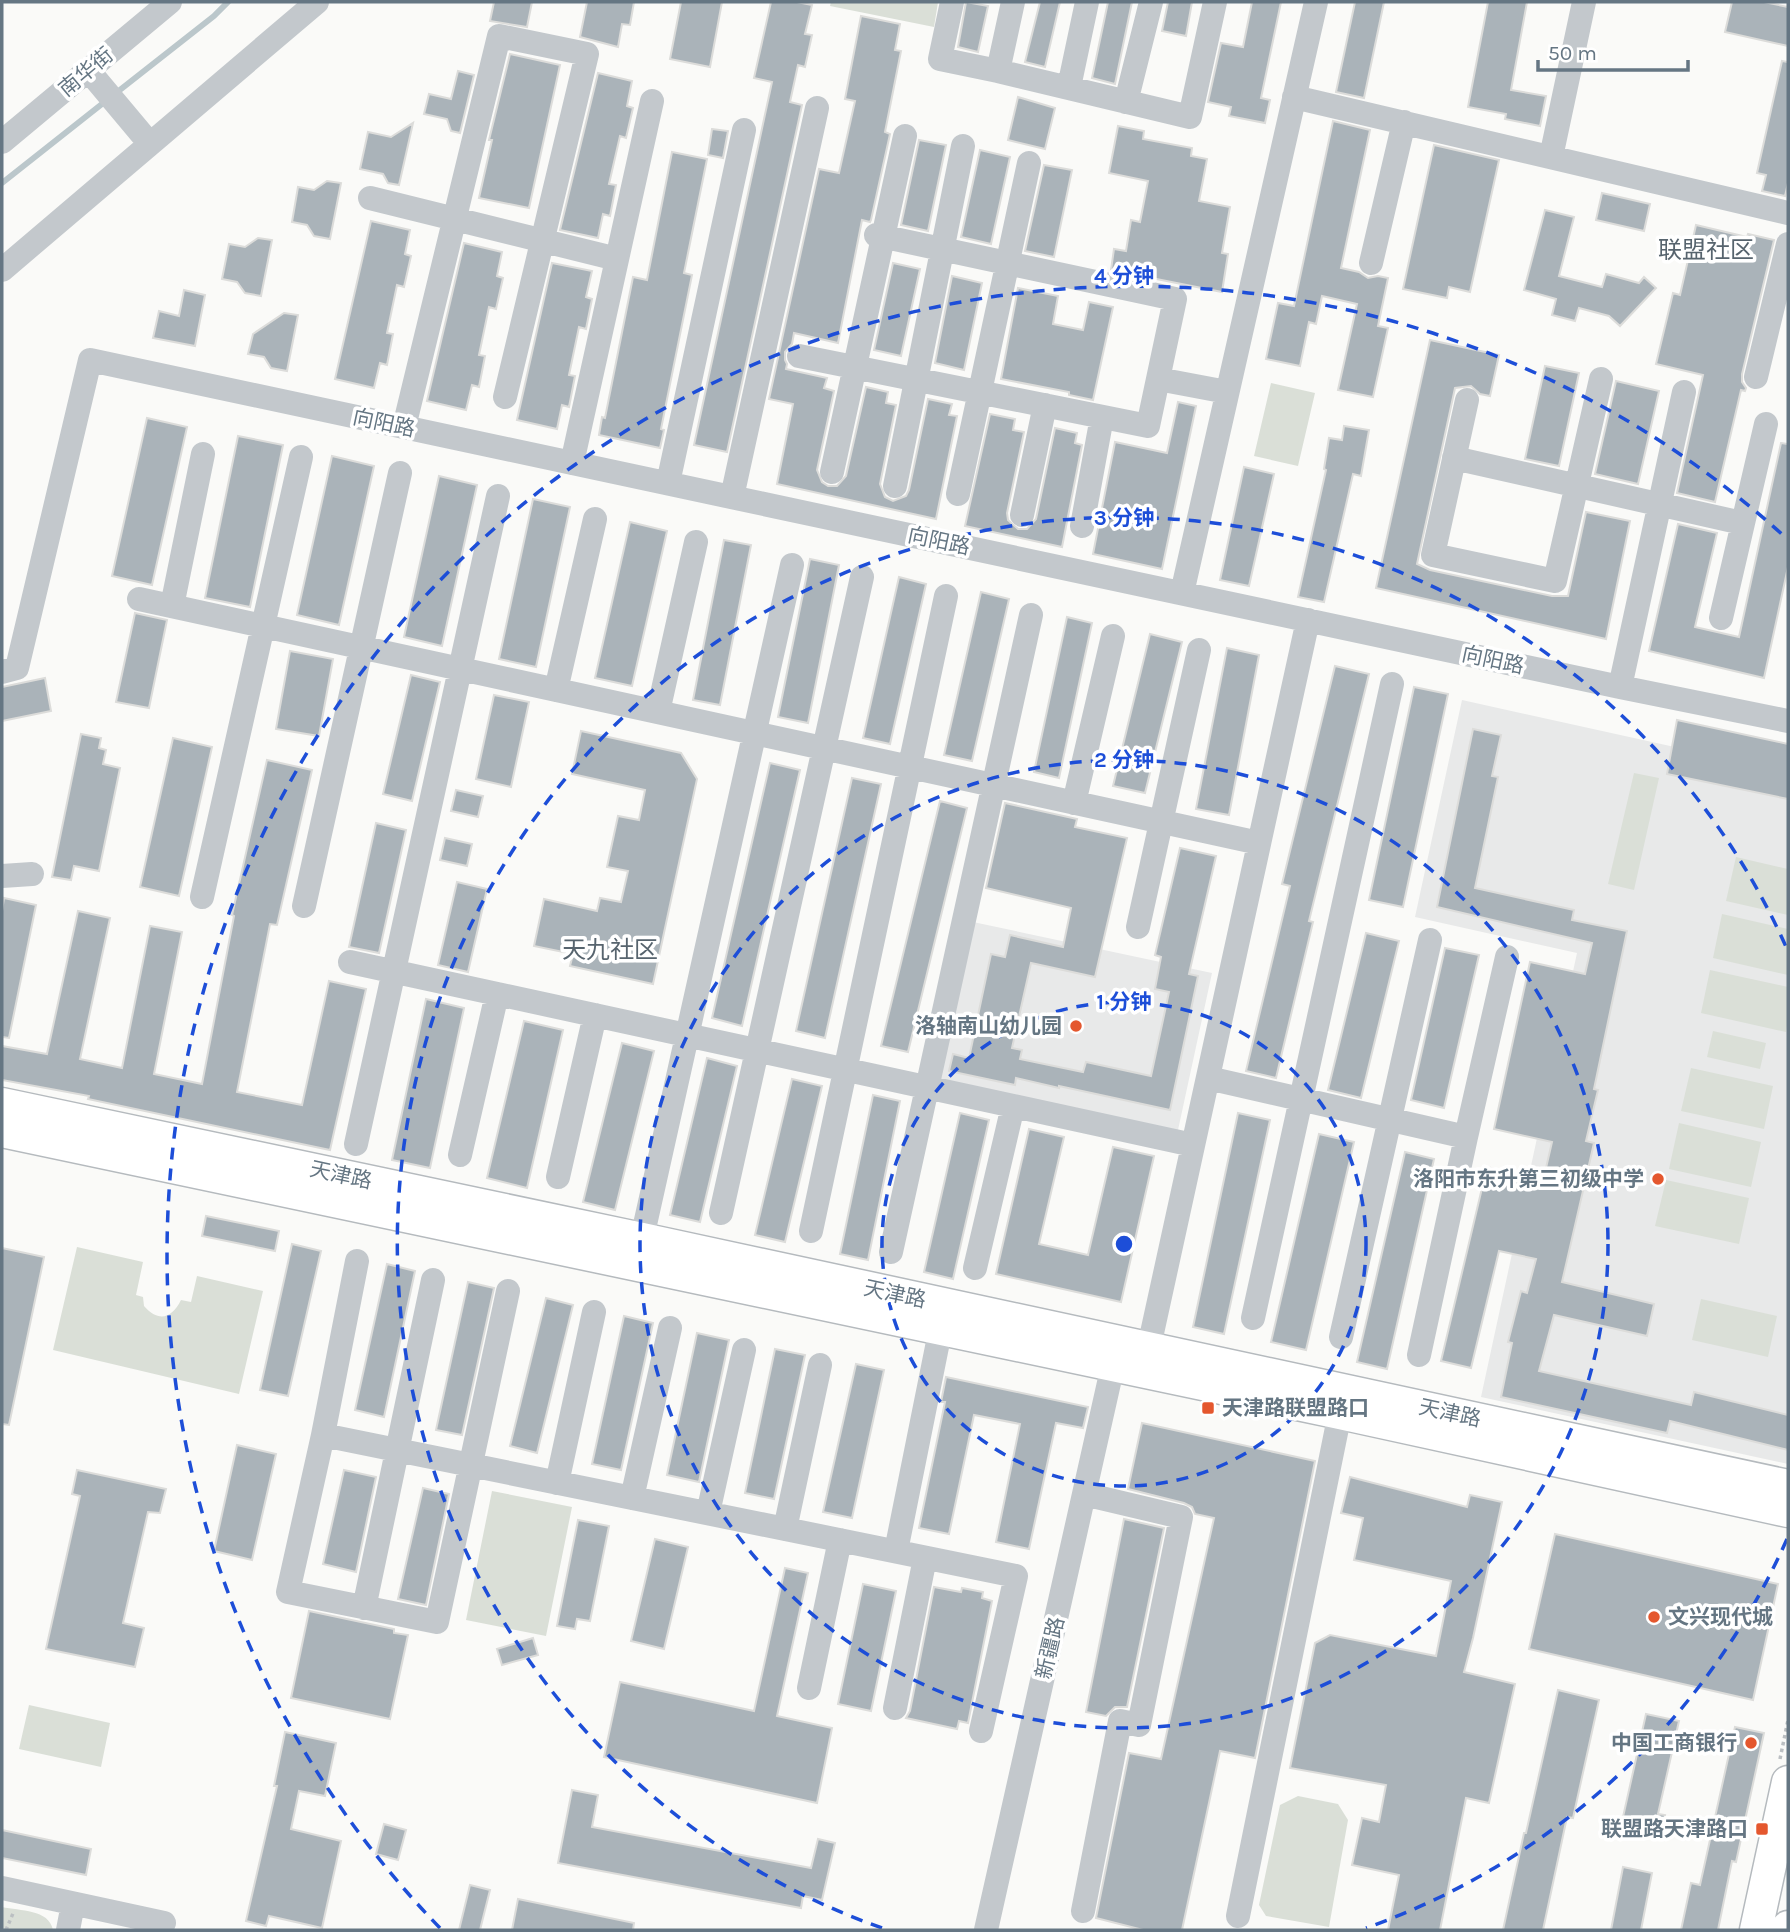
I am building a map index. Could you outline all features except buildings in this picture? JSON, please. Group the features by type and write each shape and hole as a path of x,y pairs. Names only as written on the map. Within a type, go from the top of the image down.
{"main road":[{"name":"天津路","path":"2,1104 639,1251 1146,1360 1788,1486"},
{"name":"天津路","path":"2,1131 639,1251"},
{"name":"天津路","path":"943,1316 1113,1365 1146,1360 1340,1413 1788,1511"},
{"path":"1756,1930 1788,1782"}],"street":[{"name":"南华街","path":"2,142 170,2"},
{"path":"2,270 317,2"},
{"path":"952,2 940,59 1190,117 1214,2"},
{"path":"998,71 1013,2"},
{"path":"1069,87 1087,2"},
{"path":"1126,102 1151,2"},
{"path":"1182,593 1316,2"},
{"path":"1551,157 1584,2"},
{"path":"404,427 499,36 587,54 505,397"},
{"path":"88,70 150,144"},
{"path":"1294,97 1788,213"},
{"path":"572,463 652,101"},
{"path":"732,497 817,108"},
{"path":"1371,263 1404,122"},
{"path":"668,484 744,130"},
{"path":"832,472 879,236 905,136"},
{"path":"895,486 962,146"},
{"path":"958,494 1029,163"},
{"path":"370,198 617,259"},
{"path":"799,356 1148,426 1175,299 879,236"},
{"path":"1756,377 1788,244"},
{"name":"向阳路","path":"2,672 17,668 90,360 1788,721"},
{"path":"1158,379 1227,392"},
{"path":"1467,400 1433,555 1555,580 1601,379"},
{"path":"1620,687 1684,393"},
{"path":"1022,515 1045,405"},
{"path":"1082,526 1102,417"},
{"path":"1721,618 1766,424"},
{"path":"172,606 203,454"},
{"path":"202,897 301,457"},
{"path":"1454,458 1742,523"},
{"path":"304,906 400,473"},
{"path":"356,1144 499,496"},
{"path":"556,690 595,519"},
{"path":"658,712 695,541"},
{"path":"639,1251 792,565"},
{"path":"721,1213 862,577"},
{"path":"811,1231 946,596"},
{"path":"139,599 1259,844"},
{"path":"891,1252 1031,615"},
{"path":"1146,1360 1308,620"},
{"path":"1074,803 1113,636"},
{"path":"1138,927 1199,650"},
{"path":"1253,1318 1392,684"},
{"path":"2,876 33,874"},
{"path":"1341,1337 1430,940"},
{"path":"1419,1355 1507,957"},
{"path":"350,962 1193,1145"},
{"path":"460,1155 497,994"},
{"path":"558,1177 595,1015"},
{"path":"1208,1079 1466,1137"},
{"path":"975,1268 1013,1106"},
{"path":"357,1261 323,1435 288,1592 365,1608 437,1622 508,1291"},
{"path":"365,1608 433,1280"},
{"path":"557,1483 594,1312"},
{"path":"896,1551 943,1316"},
{"path":"632,1498 670,1328"},
{"path":"708,1513 744,1349"},
{"path":"785,1529 820,1365"},
{"name":"新疆路","path":"986,1930 1113,1365"},
{"path":"1238,1916 1340,1413"},
{"path":"323,1435 1016,1576 981,1731"},
{"path":"1083,1911 1120,1721 1139,1725 1181,1517 1084,1494"},
{"path":"808,1688 840,1540"},
{"path":"895,1708 925,1558"},
{"path":"2,1888 164,1923"},
{"path":"68,1930 73,1904"}],"shaded area":[{"path":"831,2 938,2 934,27 830,6"},
{"path":"1271,383 1315,393 1298,466 1254,456"},
{"name":"洛阳市东升第三初级中学","path":"1462,700 1788,772 1788,1464 1481,1397 1577,953 1415,917"},
{"path":"1634,773 1659,778 1634,890 1608,884"},
{"path":"1736,857 1788,869 1788,915 1726,901"},
{"path":"1722,914 1788,929 1788,975 1713,958"},
{"name":"洛轴南山幼儿园","path":"973,922 1212,973 1178,1130 940,1079"},
{"path":"1710,970 1788,987 1786,1032 1701,1013"},
{"path":"1713,1031 1766,1043 1760,1069 1707,1057"},
{"path":"1691,1068 1773,1086 1764,1129 1681,1111"},
{"path":"1679,1123 1761,1142 1751,1187 1669,1169"},
{"path":"1666,1180 1749,1198 1739,1244 1655,1226"},
{"path":"77,1247 143,1262 136,1295 143,1297 144,1306 155,1315 169,1314 181,1300 191,1302 197,1276 263,1291 239,1394 53,1350"},
{"path":"1701,1299 1777,1316 1768,1357 1692,1340"},
{"path":"492,1491 572,1507 546,1636 466,1620"},
{"path":"29,1705 110,1723 101,1767 19,1749"},
{"path":"1298,1796 1338,1804 1348,1820 1329,1927 1266,1916 1259,1905 1280,1805"},
{"path":"2,1907 40,1915 46,1918 53,1930 2,1930"}],"waterway":[{"path":"116,93 228,2"},
{"path":"2,183 107,100"}],"place":[{"name":"洛轴南山幼儿园","path":"1076,1026"},
{"name":"洛阳市东升第三初级中学","path":"1658,1179"},
{"name":"天津路联盟路口","path":"1208,1408"},
{"name":"文兴现代城","path":"1654,1617"},
{"name":"中国工商银行","path":"1751,1743"},
{"name":"联盟路天津路口","path":"1762,1829"}],"district":[{"name":"联盟社区","path":"1706,250"},
{"name":"天九社区","path":"610,950"}]}
